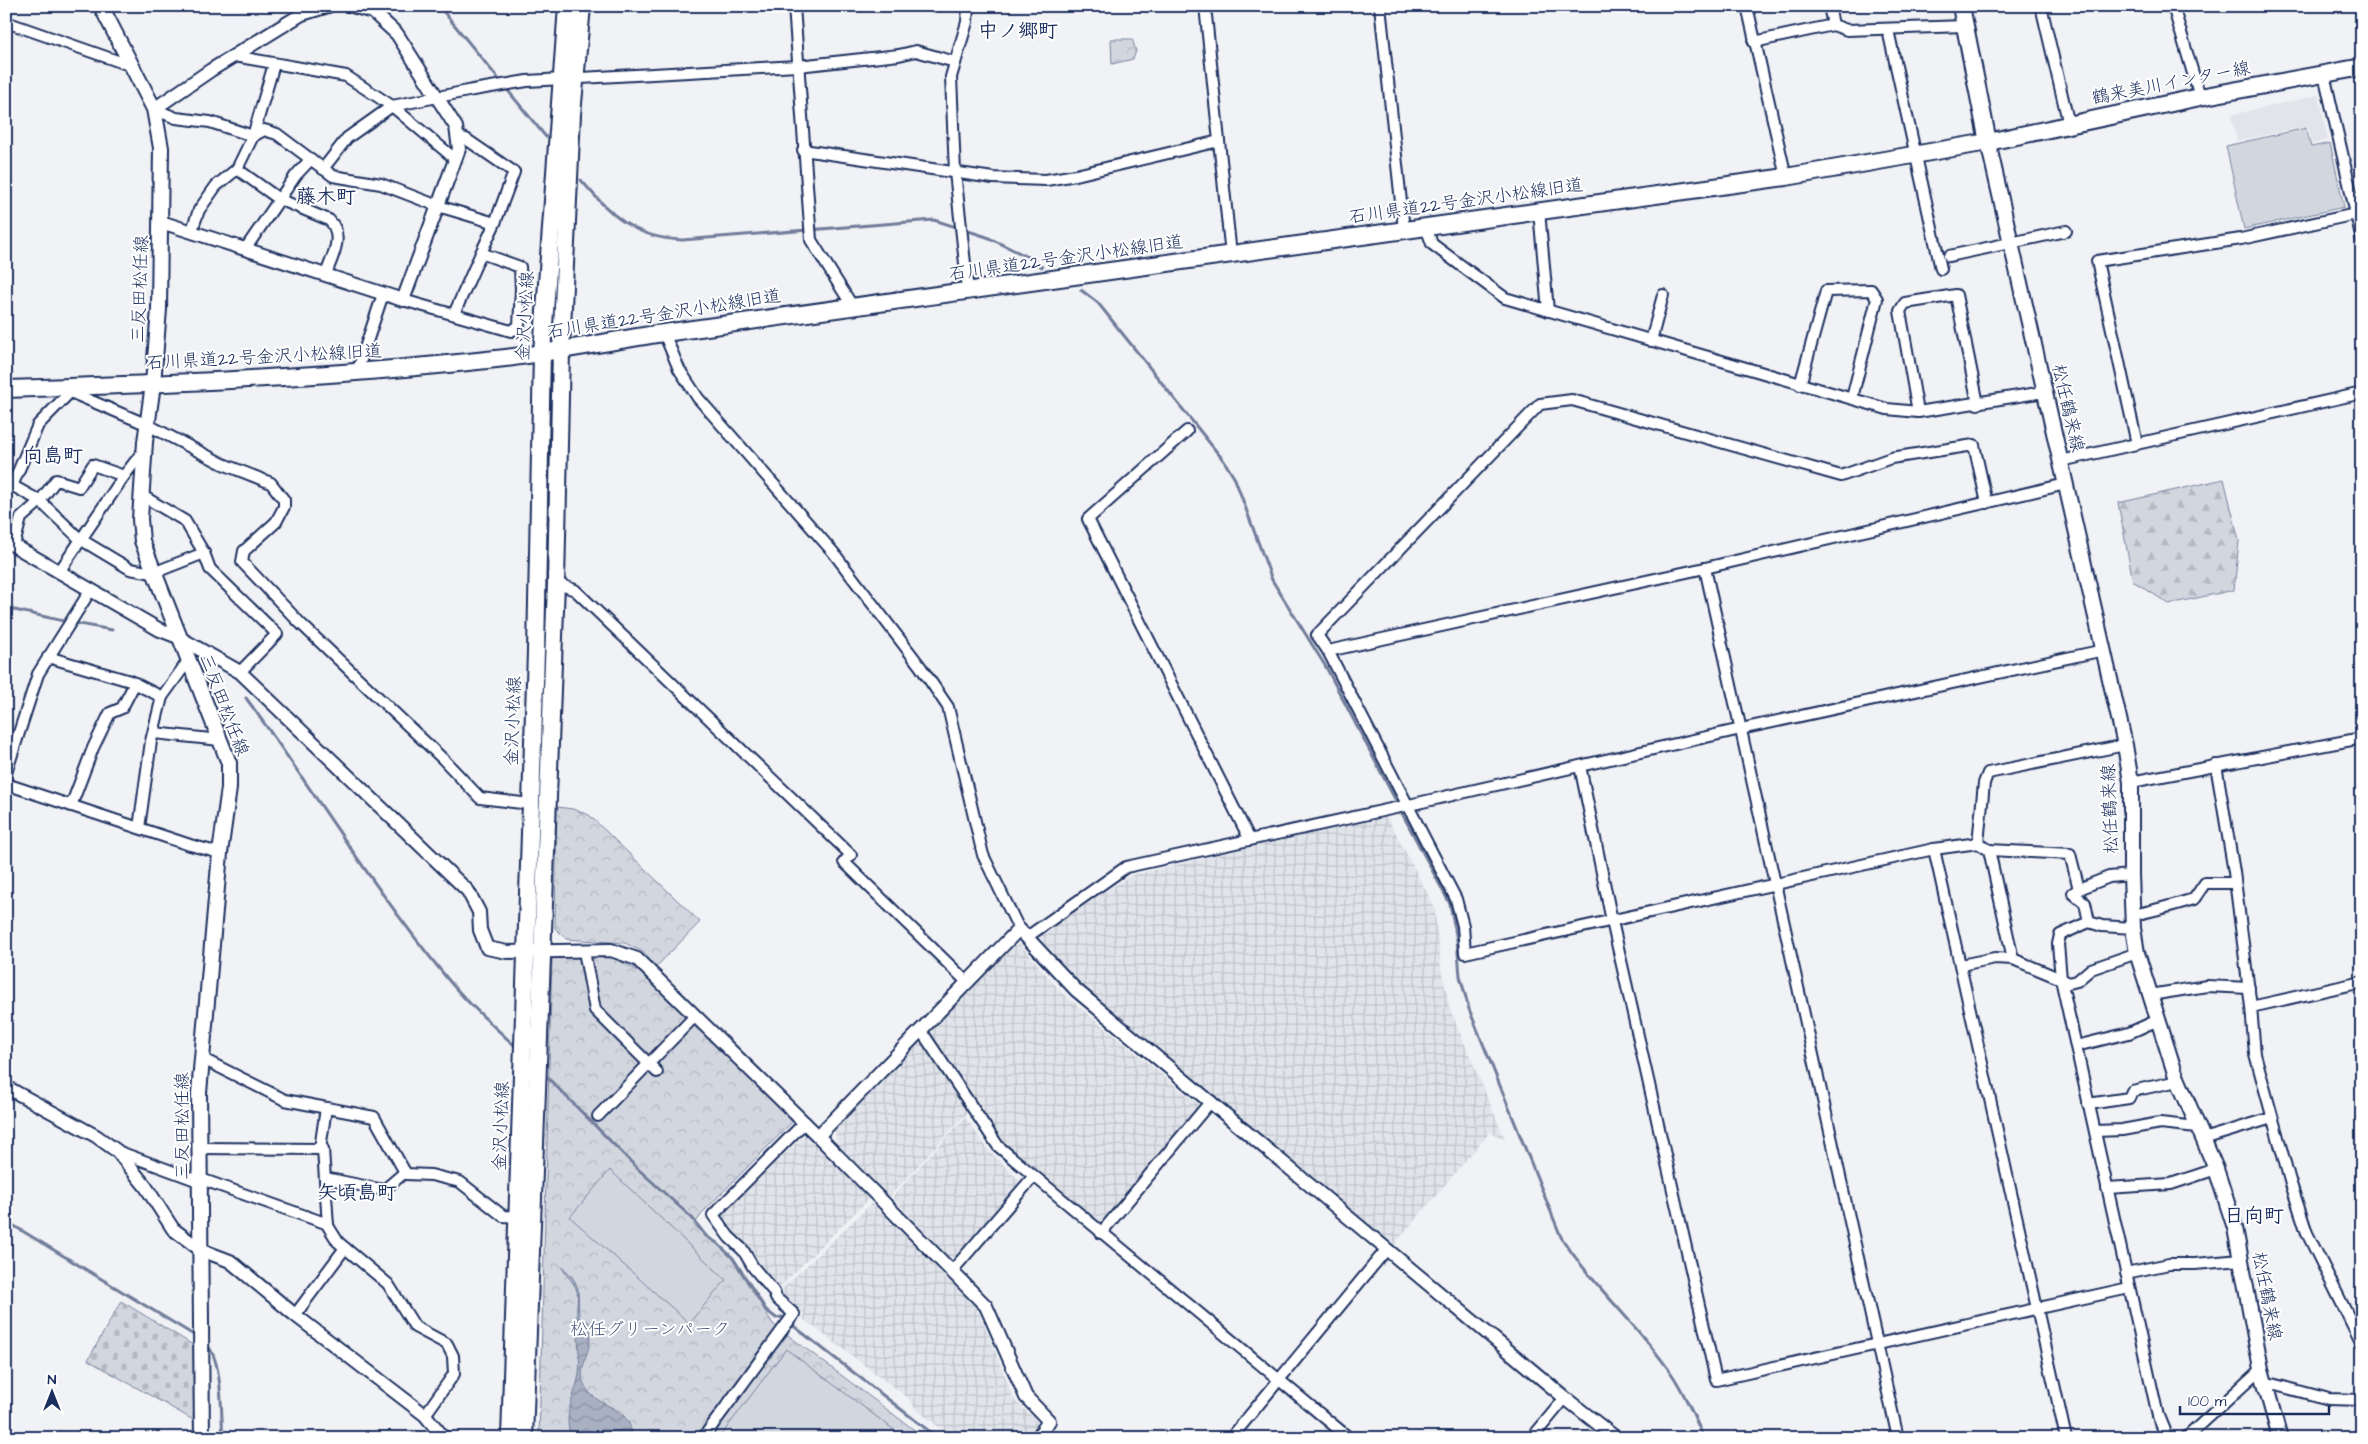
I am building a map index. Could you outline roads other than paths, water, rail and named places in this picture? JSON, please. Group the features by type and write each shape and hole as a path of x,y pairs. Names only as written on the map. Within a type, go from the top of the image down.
{"main road":[{"name":"三反田松任線","path":"100,6 154,109 161,148 159,309 153,384 144,450 142,541 228,763 229,788 220,853 201,1058 202,1438"},
{"name":"金沢小松線","path":"510,1438 518,1217 556,583 568,80 567,6"},
{"name":"金沢小松線","path":"524,1438 535,951 530,804 536,652 542,353 568,80 582,6"},
{"path":"1961,6 1988,142"},
{"name":"鶴来美川インター線","path":"1988,142 2200,97 2362,67"},
{"name":"石川県道22号金沢小松線旧道","path":"6,389 73,390 357,372 489,360 853,306 1786,177 1988,142"},
{"name":"松任鶴来線","path":"1988,142 2125,744 2131,782 2131,875 2133,922 2137,953 2178,1081 2216,1169 2235,1228 2262,1375 2280,1438"}],"street":[{"path":"154,109 302,14 328,6"},
{"path":"352,6 372,12 397,34 456,127 458,137 459,149 403,300"},
{"path":"794,6 810,240 853,306"},
{"path":"968,6 968,22 954,62 951,77 955,172 968,291"},
{"path":"1205,6 1231,255"},
{"path":"1380,6 1404,230"},
{"path":"1747,6 1786,177"},
{"path":"1829,6 1833,25"},
{"path":"2041,6 2069,125"},
{"path":"2174,6 2200,97"},
{"path":"6,22 132,66"},
{"path":"1754,42 1833,25 1847,30 1965,26"},
{"path":"1888,30 1941,269"},
{"path":"323,169 347,138 392,106 436,96 517,83 798,66 899,55 916,51 954,62"},
{"path":"234,56 346,76 392,106 455,160"},
{"path":"192,230 199,210 216,186 237,169 253,136 274,64"},
{"path":"2324,74 2362,240"},
{"path":"154,109 176,118 210,122 253,136 264,130 278,134 333,176 381,184 438,206 495,223"},
{"path":"454,314 495,223 514,172 466,139 458,137"},
{"path":"803,150 993,178 1046,180 1076,175 1219,142"},
{"path":"246,248 296,175 311,159"},
{"path":"237,169 279,199 333,223 337,244 326,274"},
{"path":"1539,211 1548,310"},
{"path":"2137,444 2097,261 2240,239 2356,214"},
{"path":"161,222 192,230 383,294 512,331 518,326 521,289 520,267 481,253"},
{"path":"1426,228 1432,244 1506,298 1887,409 1918,412 1978,404 2044,392"},
{"path":"1950,256 2066,231"},
{"path":"1800,385 1826,291 1871,290 1877,299 1852,398"},
{"path":"357,372 383,294"},
{"path":"1651,341 1663,295"},
{"path":"1918,412 1900,311 1905,303 1956,295 1978,404"},
{"path":"664,333 679,369 698,398 834,552 920,666 948,707 983,855 1023,933 1076,990 1386,1250 1616,1438"},
{"path":"204,553 154,573 130,569 80,539 40,501 9,484 38,425 73,390 148,425 223,464 271,483 284,500 284,507 276,522 244,551 242,562 299,622 443,759 480,798 530,804"},
{"path":"2061,461 2362,393"},
{"path":"1987,503 1974,445 1891,458 1841,476 1572,400 1540,404 1317,635 1328,651 1409,805 1456,900 1463,926 1465,953 1934,848 1978,843 1989,850 2070,854 2079,889"},
{"path":"1187,431 1088,519 1250,840"},
{"path":"59,572 80,539 144,450"},
{"path":"124,476 93,466 79,487 56,480 40,501 21,518 10,543 90,591 240,672 468,891 479,912 480,930 487,948 506,952 611,950 637,959 805,1122 986,1306 1026,1396 1049,1421 1037,1438"},
{"path":"1328,651 1705,568 2066,484"},
{"path":"142,495 185,521 204,553 210,569 277,634 240,672"},
{"path":"1705,568 1773,884 1898,1438"},
{"path":"556,583 575,590 851,855 844,862 967,982"},
{"path":"6,773 38,674 90,591"},
{"path":"818,1136 922,1032 967,982 1023,933 1126,867 1741,729 2104,650"},
{"path":"48,657 135,684 162,696"},
{"path":"139,828 154,733 162,696 188,661"},
{"path":"71,806 93,748 110,713 122,708 135,684"},
{"path":"154,733 220,740"},
{"path":"2131,782 2362,738"},
{"path":"1978,843 1984,783 1988,774 2125,744"},
{"path":"2216,765 2235,883 2251,1007 2254,1054 2290,1181 2308,1233 2362,1344"},
{"path":"1580,766 1612,921 1716,1380 2129,1288"},
{"path":"6,784 220,853"},
{"path":"1934,848 2066,1438"},
{"path":"1989,850 2013,959"},
{"path":"2089,922 2084,903 2073,893 2109,877 2131,875"},
{"path":"2167,1438 2158,1416 2088,1104 2061,979 2058,944 2060,935 2089,922 2102,926 2133,922 2178,902 2194,899 2205,883 2235,883"},
{"path":"584,951 595,1010 657,1072"},
{"path":"1961,965 1995,958 2013,959 2069,983 2091,970 2137,953"},
{"path":"2251,1007 2362,982"},
{"path":"2150,995 2207,986 2248,988"},
{"path":"598,1116 695,1016"},
{"path":"2076,1046 2129,1033 2158,1020"},
{"path":"922,1032 998,1146 1100,1233 1349,1438"},
{"path":"201,1058 285,1100 374,1117 405,1172"},
{"path":"2088,1104 2129,1098 2132,1091 2139,1088 2178,1081"},
{"path":"6,1087 96,1136 117,1151 328,1224"},
{"path":"1100,1233 1211,1102"},
{"path":"320,1149 326,1108"},
{"path":"2095,1131 2122,1130 2160,1123 2200,1133 2272,1118"},
{"path":"703,1438 794,1314 776,1298 774,1292 753,1267 743,1250 729,1237 713,1215 805,1122"},
{"path":"200,1148 323,1149 328,1224 338,1242 388,1284 415,1327 448,1344 452,1356 454,1374 425,1414"},
{"path":"117,1151 146,1188 173,1229 201,1250 230,1261 294,1316 425,1414 444,1438"},
{"path":"2108,1188 2171,1184 2216,1169"},
{"path":"325,1178 384,1190 405,1172 431,1175 460,1182 503,1216 518,1217"},
{"path":"952,1271 1033,1177"},
{"path":"294,1316 345,1248"},
{"path":"1230,1438 1386,1250"},
{"path":"2126,1274 2170,1264 2241,1260"},
{"path":"2186,1438 2262,1375 2328,1399 2362,1400"},
{"path":"1532,1438 1565,1398"}],"water":[{"path":"562,1267 577,1286 580,1321 588,1321 590,1330 589,1348 582,1377 584,1384 589,1393 596,1399 620,1412 626,1418 630,1426 632,1438 572,1438 568,1422 570,1406 579,1374 579,1323 576,1287"}],"waterway":[{"path":"439,6 501,82"},
{"path":"505,87 546,137"},
{"path":"581,180 613,214 624,222 650,235 665,238 682,240 934,220 987,237 1028,257 1042,267"},
{"path":"1081,290 1098,303 1224,461 1235,479 1272,580 1326,667 1395,799"},
{"path":"6,608 68,622"},
{"path":"74,623 112,630"},
{"path":"246,698 366,871 416,939 459,992 514,1045"},
{"path":"1402,813 1450,904 1457,940 1460,976 1469,1009 1561,1237 1587,1272 1644,1338 1671,1373 1685,1397 1704,1438"},
{"path":"547,1077 638,1169 692,1218 706,1236 717,1243 733,1258 766,1310 776,1318 782,1317 938,1438"},
{"path":"6,1221 197,1337"},
{"path":"206,1344 212,1351 216,1362 223,1438"}],"district":[{"name":"中ノ郷町","path":"1018,31"},
{"name":"藤木町","path":"326,197"},
{"name":"向島町","path":"53,456"},
{"name":"矢頃島町","path":"357,1193"},
{"name":"日向町","path":"2254,1216"}],"park label":[{"name":"松任グリーンパーク","path":"650,1329"}]}
